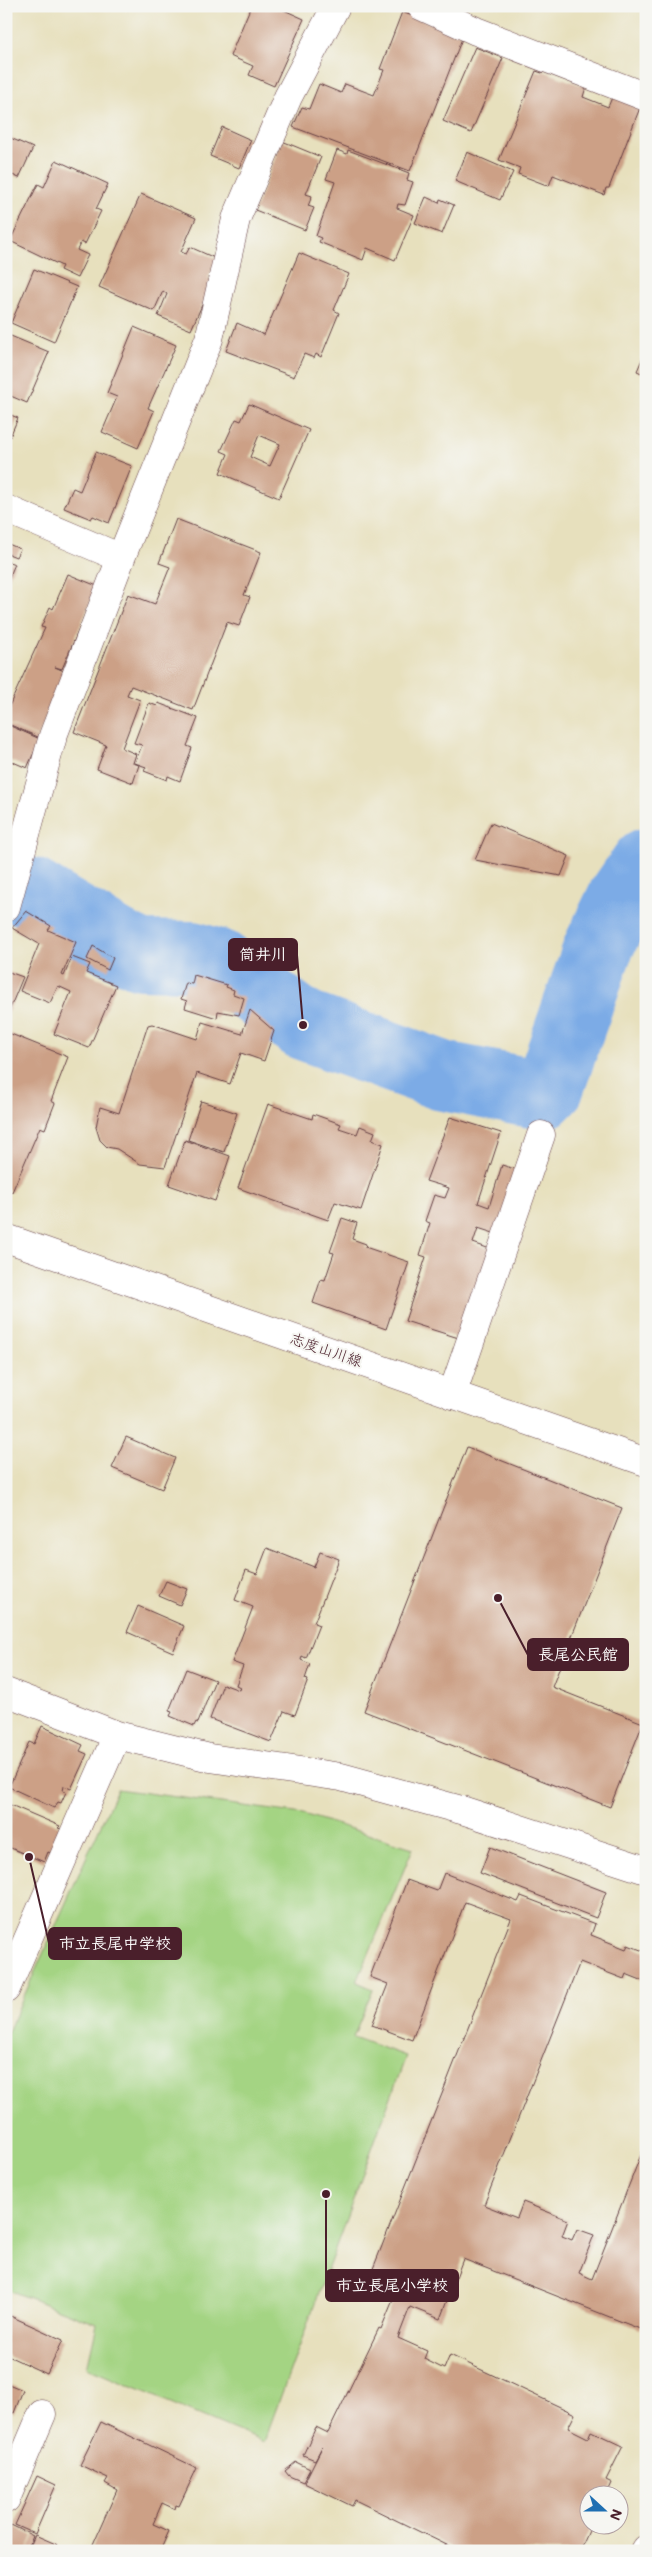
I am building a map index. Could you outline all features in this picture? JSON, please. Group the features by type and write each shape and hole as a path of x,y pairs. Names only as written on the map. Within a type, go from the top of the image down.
{"street":[{"path":"7,906 53,736 208,339 236,219 288,97 336,6"},
{"path":"421,6 476,31 646,97"},
{"path":"6,509 121,558"},
{"path":"452,1395 541,1135"},
{"name":"志度山川線","path":"6,1238 646,1462"},
{"path":"6,1692 117,1735 210,1758 342,1777 465,1811 646,1870"},
{"path":"6,1989 117,1735"},
{"path":"6,2499 42,2414"}],"green space":[{"path":"117,1789 303,1814 413,1848 357,1982 373,1989 353,2037 406,2056 264,2442 87,2368 97,2324 6,2289 6,2036"}],"building":[{"path":"251,6 275,6 304,19 274,86 249,75 253,66 230,56"},
{"path":"402,12 463,36 410,171 293,127 302,107 309,109 319,84 341,93 345,84 374,95 384,70 380,69"},
{"path":"475,47 503,58 471,133 443,121"},
{"path":"536,71 542,73 543,71 586,87 583,97 608,107 613,95 641,105 609,188 606,188 604,195 553,175 549,186 518,174 520,168 499,160"},
{"path":"222,127 251,140 239,168 210,156"},
{"path":"6,136 33,148 19,178 6,172"},
{"path":"282,141 321,157 306,194 312,196 308,206 314,208 305,230 255,210"},
{"path":"337,150 347,154 348,150 409,173 407,180 413,182 405,205 398,204 397,208 414,215 395,260 367,248 363,260 319,242 321,238 316,236 335,182 326,179"},
{"path":"467,152 513,172 500,200 455,181"},
{"path":"56,160 108,184 96,209 101,211 85,244 81,242 77,250 88,255 77,278 60,270 62,266 10,241 38,184 44,187"},
{"path":"141,194 196,218 181,252 186,254 190,247 217,259 208,278 213,280 191,330 158,316 167,294 163,291 154,311 99,287"},
{"path":"426,197 439,203 440,199 454,205 442,234 415,223"},
{"path":"299,253 349,274 334,310 339,313 321,357 316,354 314,358 304,354 294,377 226,351 237,323 264,335"},
{"path":"34,269 77,287 54,342 11,323"},
{"path":"134,327 176,345 148,408 154,411 138,448 102,432 117,397 107,393"},
{"path":"6,334 49,352 27,403 6,394"},
{"path":"646,350 646,375 637,371"},
{"path":"249,404 309,430 279,498 220,473 228,454 221,451 236,419 241,421","holes":["259,435 280,444 270,466 250,457"]},
{"path":"6,413 18,418 6,446"},
{"path":"96,452 132,466 109,523 93,516 91,519 64,508 73,488 80,491"},
{"path":"176,519 261,552 244,595 250,597 239,626 227,622 193,710 131,686 127,695 140,700 122,748 136,754 133,763 139,765 133,783 97,769 106,745 74,732 128,594 155,604 170,567 159,563"},
{"path":"6,543 20,549 16,557 6,553"},
{"path":"6,561 15,564 6,585"},
{"path":"68,574 97,586 62,669 55,667 66,672 38,737 6,723 6,713 45,628 41,627 50,607 53,609"},
{"path":"149,703 157,706 158,703 198,718 187,746 192,748 180,781 168,776 167,780 144,771 146,767 135,763 142,745 134,743"},
{"path":"6,724 40,739 27,768 6,759"},
{"path":"491,823 569,856 561,876 475,860"},
{"path":"26,911 51,926 48,930 76,942 62,975 64,976 72,957 90,964 86,973 116,985 89,1048 54,1034 71,992 58,986 50,1003 20,991 39,944 12,928"},
{"path":"93,946 113,958 108,970 87,959"},
{"path":"6,971 23,977 6,1018"},
{"path":"194,975 227,985 226,987 234,990 233,994 244,998 239,1015 218,1011 217,1018 185,1008 187,1001 181,999 186,983 192,984"},
{"path":"250,1010 274,1031 264,1061 241,1053 230,1084 197,1073 165,1167 140,1164 117,1149 107,1147 100,1140 96,1127 100,1107 119,1113 148,1025 152,1024 197,1039 202,1022 242,1034"},
{"path":"6,1032 68,1057 51,1101 55,1103 45,1129 40,1127 12,1192 6,1189"},
{"path":"201,1101 237,1113 224,1152 188,1140"},
{"path":"268,1104 312,1119 313,1114 341,1124 339,1128 357,1134 360,1126 375,1132 372,1140 383,1144 361,1210 335,1202 328,1220 238,1188"},
{"path":"450,1117 501,1133 478,1203 489,1207 502,1165 533,1175 512,1239 478,1228 473,1243 493,1250 468,1341 405,1321 426,1257 420,1255 430,1223 425,1221 434,1195 445,1198 449,1188 426,1181"},
{"path":"185,1140 230,1156 215,1201 169,1185"},
{"path":"342,1218 357,1223 352,1239 366,1244 365,1247 409,1262 386,1329 313,1303 321,1279 325,1280 334,1253 330,1252"},
{"path":"126,1437 175,1458 162,1489 112,1468"},
{"path":"467,1447 622,1508 552,1687 643,1723 610,1807 364,1711"},
{"path":"267,1548 314,1567 320,1552 339,1559 314,1623 319,1625 306,1658 302,1656 301,1660 310,1664 305,1679 308,1680 295,1715 284,1711 271,1742 210,1719 223,1684 239,1690 240,1687 236,1685 243,1666 232,1662 253,1607 235,1600 246,1570 257,1574"},
{"path":"166,1581 187,1589 180,1605 159,1596"},
{"path":"138,1606 184,1626 173,1652 127,1632"},
{"path":"186,1669 215,1680 198,1723 196,1722 194,1726 170,1716 172,1712 169,1711"},
{"path":"42,1726 83,1745 80,1751 87,1754 71,1789 64,1786 63,1791 66,1792 61,1803 58,1802 54,1808 9,1787 29,1742 34,1744"},
{"path":"6,1803 60,1826 58,1828 61,1829 51,1853 48,1852 44,1862 6,1846"},
{"path":"490,1847 606,1892 596,1918 480,1873"},
{"path":"444,1873 518,1902 521,1896 595,1924 591,1935 626,1949 628,1945 646,1952 646,1982 626,1974 624,1979 580,1962 484,2205 517,2218 523,2202 568,2220 562,2236 572,2240 577,2229 594,2235 579,2273 592,2279 646,2142 646,2317 640,2329 463,2259 440,2319 410,2307 398,2338 427,2351 424,2359 444,2369 450,2355 575,2414 568,2428 588,2438 591,2431 623,2446 606,2480 612,2484 580,2484 580,2534 588,2534 580,2551 459,2551 355,2500 352,2506 304,2483 322,2447 315,2460 303,2455 316,2427 328,2433 379,2328 381,2329 393,2300 365,2289 511,1919 465,1902 412,2040 372,2025 388,1984 370,1977 407,1880 437,1891"},
{"path":"6,2314 63,2340 47,2374 6,2355"},
{"path":"6,2383 23,2390 14,2413 6,2410"},
{"path":"101,2422 197,2468 179,2506 176,2505 175,2509 162,2503 153,2524 169,2531 160,2551 90,2551 117,2490 105,2483 108,2478 80,2465"},
{"path":"296,2462 310,2469 303,2482 289,2476 285,2471"},
{"path":"37,2476 56,2485 35,2534 15,2525"},
{"path":"11,2525 33,2536 27,2551 6,2551 6,2536"},
{"path":"35,2535 58,2545 55,2551 28,2551"}],"waterway":[{"path":"6,885 32,893 116,943 141,955 192,956 219,964 303,1025 443,1076 542,1095 549,1088 598,948 622,898 646,863"}],"place":[{"name":"筒井川","path":"303,1025"},
{"name":"長尾公民館","path":"498,1598"},
{"name":"市立長尾中学校","path":"29,1857"},
{"name":"市立長尾小学校","path":"326,2194"}]}
